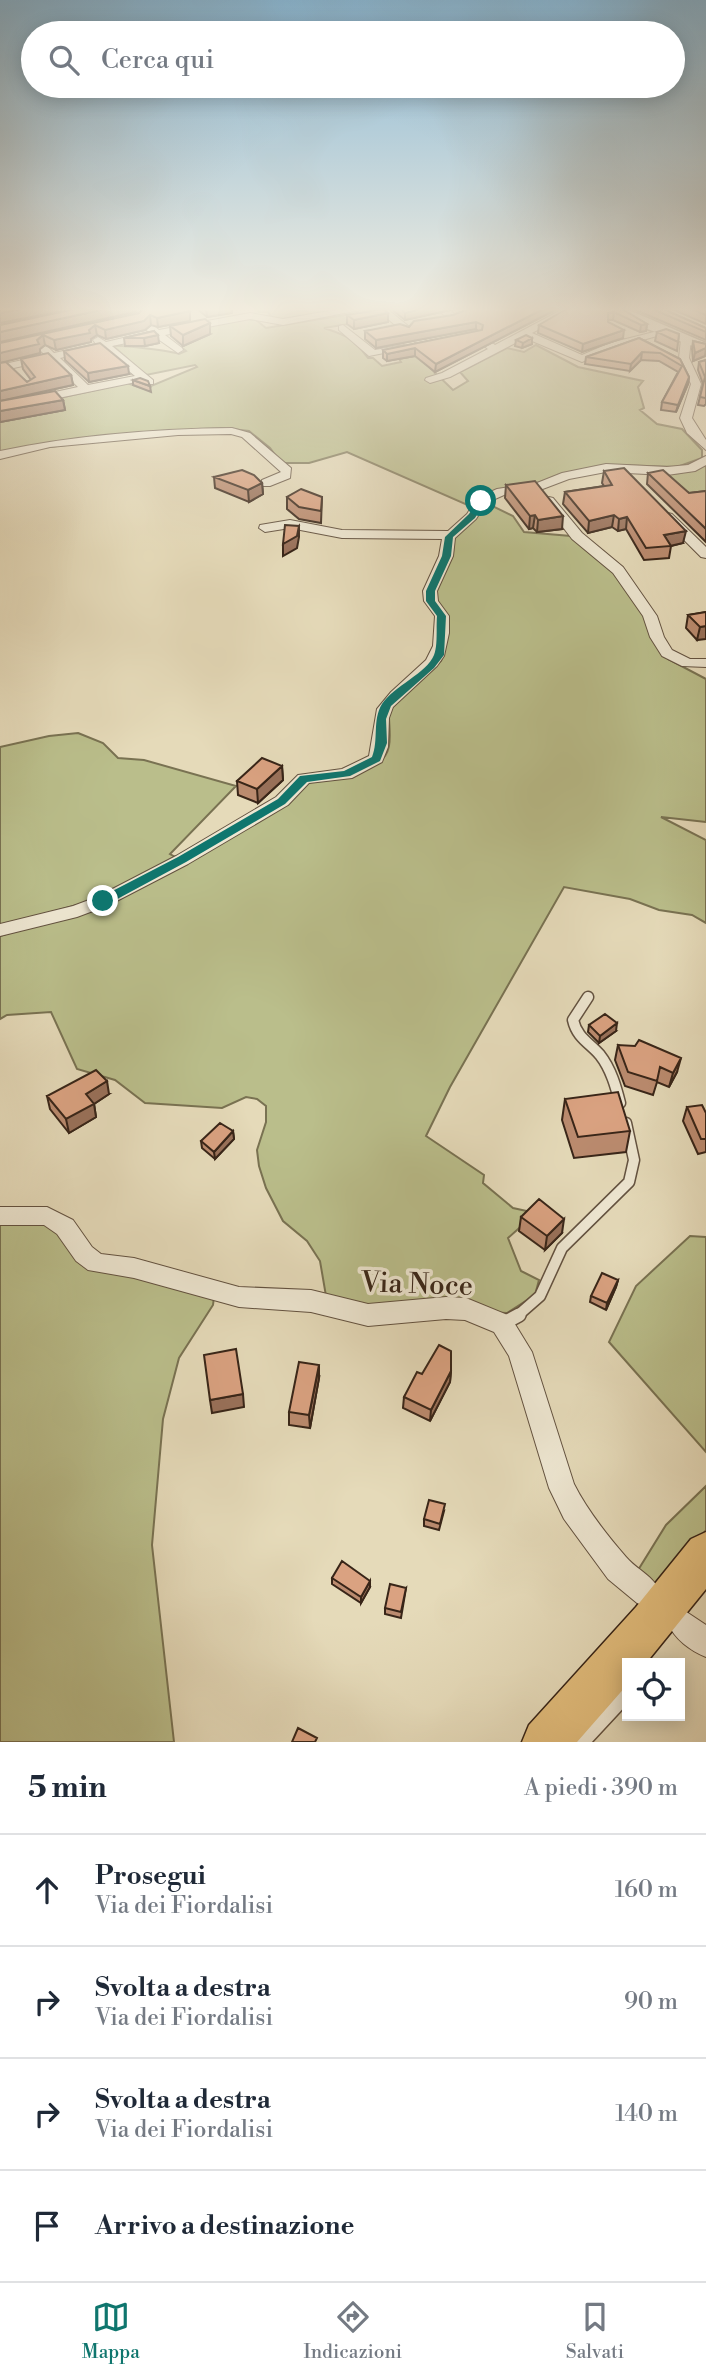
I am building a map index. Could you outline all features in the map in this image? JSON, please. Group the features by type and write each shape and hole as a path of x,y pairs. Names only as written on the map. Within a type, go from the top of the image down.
{"main road":[{"path":"546,1742 652,1623 706,1554"}],"street":[{"path":"0,407 85,389"},
{"path":"694,389 686,408 688,429 706,447"},
{"path":"25,401 35,412"},
{"path":"0,455 50,444 178,432 232,431 246,435 287,471 286,475 261,481 281,489"},
{"path":"0,930 77,911 103,901 182,860 282,802 304,779 346,774 376,759 382,743 381,719 387,705 402,688 431,666 439,655 442,616 431,601 430,591 446,556 450,535 472,516 481,501 540,486 566,476 606,468 630,475 679,470 697,466 706,460"},
{"path":"540,486 577,536 623,576 650,616 657,637 667,653 687,663 706,663"},
{"path":"661,510 706,554"},
{"path":"265,528 290,524 349,535 450,535"},
{"name":"Via Noce","path":"0,1216 47,1216 65,1227 84,1254 96,1263 134,1268 239,1297 311,1301 368,1315 446,1308 466,1309 502,1324"},
{"path":"502,1324 520,1352 562,1489 573,1510 618,1569 648,1592"},
{"path":"682,1623 706,1643"}],"lane":[{"path":"502,1324 516,1318 539,1298 553,1261 564,1246 629,1182 635,1171 635,1156 615,1086 598,1053 574,1030 573,1020 588,997"},
{"path":"583,1742 621,1701 620,1657"}],"green space":[{"path":"99,389 639,389 644,408 640,410 657,424 682,429 702,450 702,458 677,467 616,465 528,485 472,507 347,452 309,463 281,463 270,448 249,431 197,429 0,453 0,422 64,410 55,399"},
{"path":"706,464 706,497 684,502 655,475 680,473"},
{"path":"484,502 513,516 524,532 571,536 616,571 649,622 653,637 668,659 706,679 706,822 661,817 706,840 706,923 692,915 659,910 630,899 564,887 450,1087 426,1136 484,1175 483,1183 513,1208 536,1213 508,1238 521,1271 539,1280 535,1295 507,1313 368,1307 326,1296 320,1261 307,1241 283,1221 266,1188 257,1150 266,1122 266,1106 257,1099 246,1097 222,1108 145,1103 115,1080 77,1069 51,1012 7,1015 0,1019 0,936 47,921 77,915 308,783 377,764 383,759 390,740 389,710 441,661 444,654 434,596 456,535"},
{"path":"78,733 103,743 118,758 144,760 236,786 170,854 177,858 99,899 0,926 0,747 49,736"},
{"path":"42,1221 140,1277 214,1297 213,1305 179,1358 163,1419 152,1545 174,1742 0,1742 0,1223"},
{"path":"690,1236 706,1237 706,1452 609,1342 636,1286"},
{"path":"706,1486 706,1530 657,1592 635,1575 666,1525"}],"building":[{"path":"669,389 684,389 678,405 662,402"},
{"path":"702,389 706,389 706,397 700,397"},
{"path":"55,391 63,400 0,411 0,401"},
{"path":"624,468 686,531 664,535 671,546 646,548 627,517 619,519 614,515 589,521 565,492 612,485 604,471"},
{"path":"242,470 254,475 262,483 248,490 214,477"},
{"path":"663,470 689,493 706,491 706,529 648,473"},
{"path":"535,481 563,516 538,520 535,515 530,516 506,485"},
{"path":"301,489 322,497 321,511 299,507 287,497"},
{"path":"285,525 299,526 297,536 283,544"},
{"path":"706,612 706,626 700,627 688,615"},
{"path":"262,758 282,766 257,789 237,781"},
{"path":"605,1014 617,1023 600,1036 589,1025"},
{"path":"639,1040 681,1058 673,1073 660,1067 657,1081 628,1072 618,1045 635,1046"},
{"path":"96,1070 107,1081 86,1094 94,1104 66,1119 47,1096"},
{"path":"618,1092 630,1131 578,1137 565,1099"},
{"path":"702,1105 706,1113 706,1139 701,1139 687,1107"},
{"path":"220,1123 233,1131 214,1152 201,1141"},
{"path":"539,1199 564,1219 547,1236 521,1217"},
{"path":"602,1273 618,1280 607,1303 591,1296"},
{"path":"439,1345 451,1351 451,1371 431,1410 404,1397 417,1372 422,1374"},
{"path":"236,1349 243,1394 210,1400 204,1355"},
{"path":"299,1362 319,1365 309,1415 289,1412"},
{"path":"429,1500 445,1504 440,1524 424,1519"},
{"path":"342,1561 370,1581 361,1597 332,1578"},
{"path":"390,1584 406,1588 401,1612 385,1608"},
{"path":"298,1728 317,1738 315,1742 292,1742"}],"route":[{"path":"103,901 182,860 282,802 304,779 346,774 376,759 382,743 381,719 387,705 402,688 431,666 439,655 442,616 431,601 430,591 446,556 449,537 476,512 481,501"}]}
